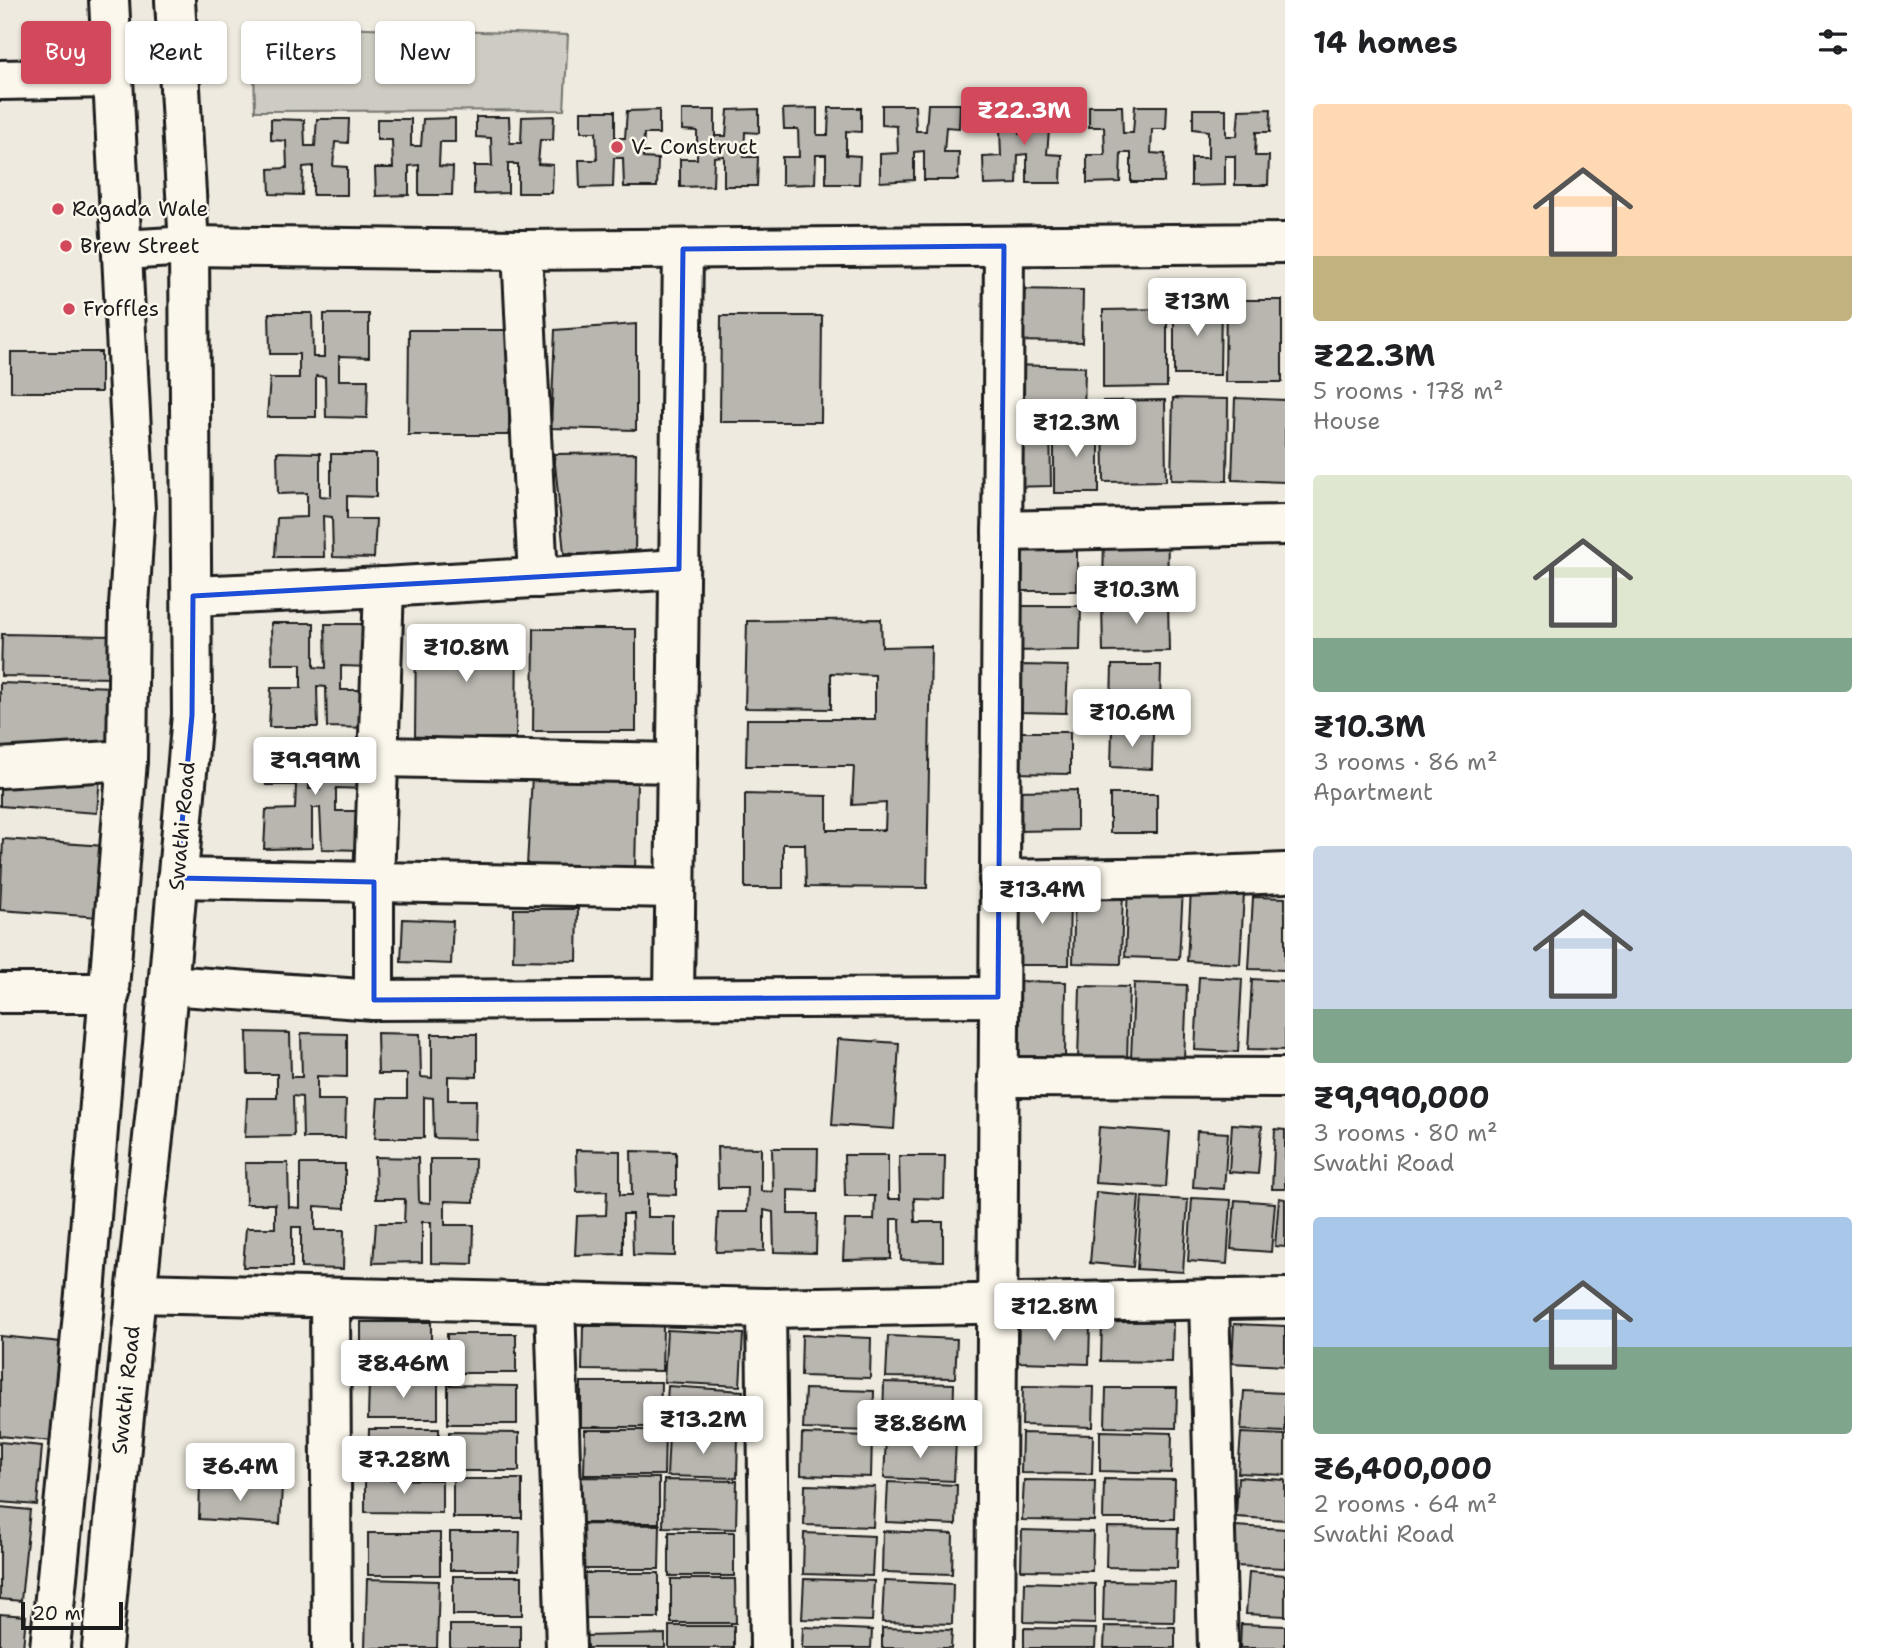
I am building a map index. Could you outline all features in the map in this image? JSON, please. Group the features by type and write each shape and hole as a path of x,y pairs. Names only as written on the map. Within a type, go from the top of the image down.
{"street":[{"path":"109,0 110,21"},
{"name":"Swathi Road","path":"102,1648 192,715 189,246 175,0"},
{"path":"50,1648 85,1294 127,760 129,606 135,509 123,250 111,78"},
{"path":"0,80 21,80"},
{"path":"123,250 189,246 522,250 1285,243"},
{"path":"995,1648 1004,246"},
{"path":"674,998 683,248"},
{"path":"522,250 538,578"},
{"path":"1002,531 1285,525"},
{"path":"193,596 679,569"},
{"path":"374,1000 374,882 384,587"},
{"path":"379,757 677,763"},
{"path":"0,768 127,760"},
{"path":"999,880 1285,873"},
{"path":"177,878 675,888"},
{"path":"168,985 374,1000 998,997"},
{"path":"0,993 110,993"},
{"path":"998,1077 1285,1078"},
{"path":"136,1293 766,1308 1285,1298"},
{"path":"330,1299 332,1648"},
{"path":"1209,1299 1218,1648"},
{"path":"555,1303 566,1648"},
{"path":"766,1308 769,1648"}],"highlighted area":[{"path":"1004,246 998,997 374,1000 374,882 177,878 192,715 193,596 679,569 683,249"}],"shaded area":[{"path":"361,28 375,28 375,84 475,84 475,32 568,35 564,110 255,111 254,84 361,84"}],"building":[{"path":"928,104 960,104 959,128 946,127 944,152 959,152 958,180 924,180 924,151 914,152 914,180 880,182 880,154 898,153 897,126 882,125 882,105 915,105 916,131 926,131"},
{"path":"1089,106 1122,106 1123,133 1133,133 1135,106 1167,106 1166,129 1152,129 1151,153 1165,154 1164,182 1131,182 1131,153 1121,153 1120,182 1087,183 1087,155 1105,155 1104,127 1089,127"},
{"path":"1063,107 1062,131 1049,130 1047,154 1062,155 1061,183 1027,183 1027,154 1018,155 1017,184 984,185 983,157 1001,156 1000,129 985,128 985,108 1018,108 1019,134 1029,134 1031,108"},
{"path":"817,108 817,135 828,135 829,108 861,108 861,132 846,131 846,155 860,156 859,184 826,184 826,155 816,155 815,184 782,185 782,157 799,157 798,129 784,129 783,109"},
{"path":"759,109 759,133 745,132 744,157 758,157 757,186 724,186 724,156 714,157 713,186 680,187 680,159 697,159 697,131 682,130 682,110 715,110 715,136 726,136 728,110"},
{"path":"1193,109 1226,109 1226,136 1237,136 1239,110 1271,109 1270,132 1256,132 1255,156 1269,156 1268,185 1235,185 1235,156 1225,156 1225,185 1191,186 1191,158 1208,158 1208,131 1193,129"},
{"path":"659,110 659,134 644,134 643,158 658,159 657,187 624,187 623,158 614,158 613,187 580,188 579,160 597,160 596,132 581,132 581,111 615,111 615,138 625,138 627,111"},
{"path":"554,116 553,140 540,140 538,164 553,165 552,193 518,193 518,164 508,164 508,193 474,194 474,166 492,166 491,138 476,137 476,117 509,117 510,143 521,143 522,117"},
{"path":"455,118 455,142 440,142 439,166 453,167 452,195 419,195 419,165 409,166 409,195 376,196 375,168 393,168 392,140 377,140 377,119 411,119 411,146 421,146 423,119"},
{"path":"271,119 304,120 305,146 315,146 317,119 349,119 348,143 335,142 333,166 347,167 347,195 313,195 313,166 303,167 302,195 270,194 269,169 287,168 286,141 271,140"},
{"path":"1008,289 1083,290 1082,342 1007,341"},
{"path":"1174,300 1221,301 1220,375 1174,375"},
{"path":"1226,300 1282,300 1282,382 1225,382"},
{"path":"1167,309 1167,387 1103,388 1103,310"},
{"path":"269,313 312,313 313,357 324,357 324,314 369,314 369,357 339,356 339,380 368,380 367,418 326,417 325,377 316,376 316,417 267,417 270,378 299,378 299,354 270,354"},
{"path":"721,316 822,316 821,422 720,422"},
{"path":"636,324 636,430 551,428 555,330"},
{"path":"409,330 510,330 509,435 408,435"},
{"path":"11,352 101,352 101,392 11,392"},
{"path":"1010,365 1085,367 1084,416 1008,415"},
{"path":"1173,398 1228,399 1227,481 1171,480"},
{"path":"1235,398 1285,400 1285,482 1232,480"},
{"path":"1165,400 1166,481 1104,482 1103,401"},
{"path":"1050,423 1051,486 1008,487 1007,424"},
{"path":"1054,425 1099,425 1099,493 1054,493"},
{"path":"277,452 320,453 320,496 331,497 331,454 376,454 376,497 347,496 347,519 376,519 374,558 333,557 332,517 323,516 324,557 275,557 277,518 307,517 307,493 278,494"},
{"path":"636,453 635,559 564,553 554,454"},
{"path":"1104,537 1168,538 1167,590 1103,589"},
{"path":"1077,538 1077,591 1012,591 1012,539"},
{"path":"1168,601 1169,651 1103,652 1102,602"},
{"path":"1005,606 1081,606 1080,650 1006,651"},
{"path":"881,619 882,647 931,646 927,888 806,887 805,844 783,844 783,888 745,888 745,794 827,796 827,830 885,830 886,803 852,805 854,766 746,766 747,719 875,719 875,675 831,673 831,709 745,708 747,621"},
{"path":"271,623 314,623 314,667 326,668 325,624 371,624 371,667 341,666 341,690 370,690 369,728 327,727 326,687 317,686 318,727 269,727 271,688 301,688 301,664 272,664"},
{"path":"534,629 636,629 636,731 533,731"},
{"path":"416,631 517,631 516,738 415,738"},
{"path":"2,634 114,636 113,678 1,676"},
{"path":"1021,665 1068,666 1066,713 1019,712"},
{"path":"1112,665 1161,665 1160,705 1111,705"},
{"path":"0,683 114,687 111,751 0,747"},
{"path":"1112,729 1153,730 1152,769 1111,767"},
{"path":"1011,732 1070,732 1070,774 1011,773"},
{"path":"266,744 308,745 309,789 320,789 320,745 365,745 365,789 336,788 336,811 364,811 363,850 322,849 320,808 312,808 312,848 264,849 266,810 295,809 296,785 266,785"},
{"path":"100,776 97,813 0,806 0,781"},
{"path":"532,776 637,783 635,870 527,866"},
{"path":"1077,790 1077,830 1016,831 1015,791"},
{"path":"1110,794 1157,794 1157,833 1110,833"},
{"path":"3,839 105,846 99,917 0,910"},
{"path":"1015,887 1070,888 1069,965 1014,965"},
{"path":"1128,887 1183,890 1179,959 1125,957"},
{"path":"1075,888 1123,889 1121,964 1073,963"},
{"path":"1191,890 1244,893 1240,964 1187,961"},
{"path":"1253,897 1285,898 1285,970 1249,969"},
{"path":"514,909 578,909 577,961 513,960"},
{"path":"403,919 453,921 451,964 401,962"},
{"path":"1199,977 1242,979 1238,1052 1195,1050"},
{"path":"1252,979 1285,981 1285,1050 1248,1049"},
{"path":"1006,981 1066,982 1065,1057 1005,1056"},
{"path":"1134,983 1187,985 1184,1060 1131,1059"},
{"path":"1080,986 1129,987 1127,1062 1078,1061"},
{"path":"247,1032 290,1033 291,1077 302,1077 301,1033 347,1034 347,1077 317,1076 317,1100 346,1100 345,1138 303,1138 302,1097 293,1096 294,1136 245,1137 247,1098 277,1098 277,1074 248,1074"},
{"path":"377,1033 420,1034 421,1077 432,1078 432,1034 477,1034 477,1077 448,1076 448,1100 476,1100 475,1139 434,1138 433,1098 424,1097 424,1138 375,1138 378,1098 407,1098 407,1074 378,1074"},
{"path":"838,1039 899,1043 894,1129 832,1125"},
{"path":"1232,1124 1262,1126 1258,1174 1229,1172"},
{"path":"1099,1127 1170,1132 1166,1187 1095,1183"},
{"path":"1275,1129 1285,1130 1285,1189 1272,1189"},
{"path":"1197,1131 1228,1133 1224,1189 1193,1187"},
{"path":"717,1147 761,1148 761,1191 773,1192 772,1148 818,1148 817,1191 788,1190 788,1214 817,1214 816,1253 774,1252 773,1212 764,1210 764,1251 716,1252 718,1212 747,1212 748,1188 718,1188"},
{"path":"576,1150 620,1151 620,1195 632,1195 631,1151 676,1152 676,1195 647,1194 647,1217 675,1217 675,1256 633,1255 632,1214 623,1214 623,1254 575,1255 577,1216 606,1215 607,1191 577,1192"},
{"path":"844,1155 888,1155 888,1199 900,1199 899,1156 945,1156 944,1199 914,1198 915,1222 943,1222 943,1261 901,1260 900,1219 891,1219 891,1259 843,1260 845,1220 874,1220 875,1196 845,1196"},
{"path":"375,1157 418,1158 419,1202 430,1203 430,1159 475,1159 474,1202 445,1201 445,1225 474,1225 473,1264 431,1263 431,1222 422,1222 422,1262 373,1263 376,1223 404,1223 405,1199 376,1199"},
{"path":"245,1163 288,1163 289,1207 300,1208 300,1164 345,1164 345,1208 315,1206 315,1230 344,1230 343,1269 301,1268 301,1227 292,1227 292,1267 243,1267 246,1228 275,1228 275,1204 246,1204"},
{"path":"1096,1192 1139,1196 1133,1267 1090,1263"},
{"path":"1142,1197 1188,1200 1183,1272 1137,1269"},
{"path":"1192,1198 1231,1200 1227,1264 1188,1261"},
{"path":"1279,1198 1285,1199 1285,1247 1275,1246"},
{"path":"1235,1200 1275,1203 1271,1252 1231,1249"},
{"path":"1102,1321 1173,1322 1172,1362 1101,1361"},
{"path":"361,1322 431,1322 431,1361 361,1361"},
{"path":"1019,1322 1090,1323 1089,1364 1018,1362"},
{"path":"1234,1324 1285,1326 1285,1366 1232,1363"},
{"path":"583,1326 663,1326 662,1371 582,1370"},
{"path":"667,1330 743,1334 740,1386 664,1382"},
{"path":"447,1334 516,1334 516,1373 447,1373"},
{"path":"802,1335 871,1338 870,1378 801,1376"},
{"path":"0,1336 61,1342 52,1441 0,1436"},
{"path":"888,1336 957,1339 955,1378 886,1377"},
{"path":"369,1380 438,1380 438,1419 368,1419"},
{"path":"581,1382 661,1382 660,1427 581,1427"},
{"path":"884,1382 954,1384 953,1424 883,1422"},
{"path":"448,1385 517,1386 517,1424 448,1424"},
{"path":"668,1386 743,1391 740,1433 665,1429"},
{"path":"1023,1386 1094,1387 1093,1427 1022,1425"},
{"path":"1106,1388 1177,1388 1176,1428 1105,1427"},
{"path":"805,1389 874,1391 873,1431 803,1429"},
{"path":"1244,1391 1285,1393 1285,1432 1241,1430"},
{"path":"369,1429 439,1429 439,1475 368,1475"},
{"path":"585,1430 665,1430 664,1475 584,1475"},
{"path":"1100,1431 1172,1433 1171,1473 1100,1471"},
{"path":"449,1432 519,1433 519,1471 449,1471"},
{"path":"1022,1433 1093,1435 1092,1474 1021,1473"},
{"path":"1241,1433 1285,1435 1285,1475 1238,1473"},
{"path":"669,1434 738,1435 737,1478 667,1476"},
{"path":"802,1434 872,1436 871,1477 801,1475"},
{"path":"886,1438 956,1441 954,1481 884,1478"},
{"path":"0,1442 42,1446 37,1505 0,1502"},
{"path":"580,1477 659,1478 659,1523 579,1523"},
{"path":"1238,1477 1285,1480 1285,1520 1236,1517"},
{"path":"365,1479 442,1480 442,1513 365,1512"},
{"path":"453,1479 522,1479 522,1518 453,1518"},
{"path":"1104,1479 1175,1480 1174,1519 1103,1519"},
{"path":"664,1480 737,1481 736,1529 663,1527"},
{"path":"1024,1480 1095,1481 1094,1521 1022,1520"},
{"path":"200,1482 282,1486 280,1524 199,1519"},
{"path":"888,1482 957,1485 956,1525 886,1522"},
{"path":"805,1485 875,1487 873,1527 804,1525"},
{"path":"0,1507 30,1510 21,1601 0,1599"},
{"path":"580,1524 660,1525 659,1569 580,1569"},
{"path":"1235,1526 1285,1529 1285,1568 1233,1566"},
{"path":"1107,1527 1178,1528 1177,1568 1106,1567"},
{"path":"1022,1530 1093,1532 1092,1571 1021,1570"},
{"path":"883,1531 953,1534 952,1574 882,1572"},
{"path":"450,1532 520,1532 519,1570 450,1570"},
{"path":"669,1532 734,1532 734,1576 669,1576"},
{"path":"368,1533 440,1533 440,1575 368,1575"},
{"path":"804,1533 874,1536 872,1576 803,1574"},
{"path":"1249,1572 1285,1575 1285,1616 1246,1614"},
{"path":"579,1573 659,1573 659,1618 579,1618"},
{"path":"453,1576 522,1576 522,1615 453,1615"},
{"path":"367,1579 439,1581 437,1648 365,1648"},
{"path":"671,1579 735,1579 736,1623 671,1623"},
{"path":"804,1579 874,1581 872,1621 802,1619"},
{"path":"884,1581 953,1584 952,1624 882,1622"},
{"path":"1104,1581 1175,1582 1174,1622 1103,1621"},
{"path":"1025,1582 1095,1584 1095,1624 1024,1622"},
{"path":"0,1614 26,1616 23,1648 0,1648"},
{"path":"1241,1624 1285,1626 1285,1648 1240,1648"},
{"path":"450,1625 520,1625 520,1648 450,1648"},
{"path":"669,1626 734,1626 734,1648 669,1648"},
{"path":"1105,1626 1175,1627 1175,1648 1104,1648"},
{"path":"803,1627 872,1630 871,1648 802,1648"},
{"path":"882,1628 952,1630 951,1648 882,1648"},
{"path":"1024,1628 1096,1629 1095,1648 1024,1648"},
{"path":"665,1634 665,1648 585,1648 585,1636"}],"place":[{"name":"V- Construct","path":"617,147"},
{"name":"Ragada Wale","path":"58,209"},
{"name":"Brew Street","path":"66,246"},
{"name":"Froffles","path":"69,309"}]}
